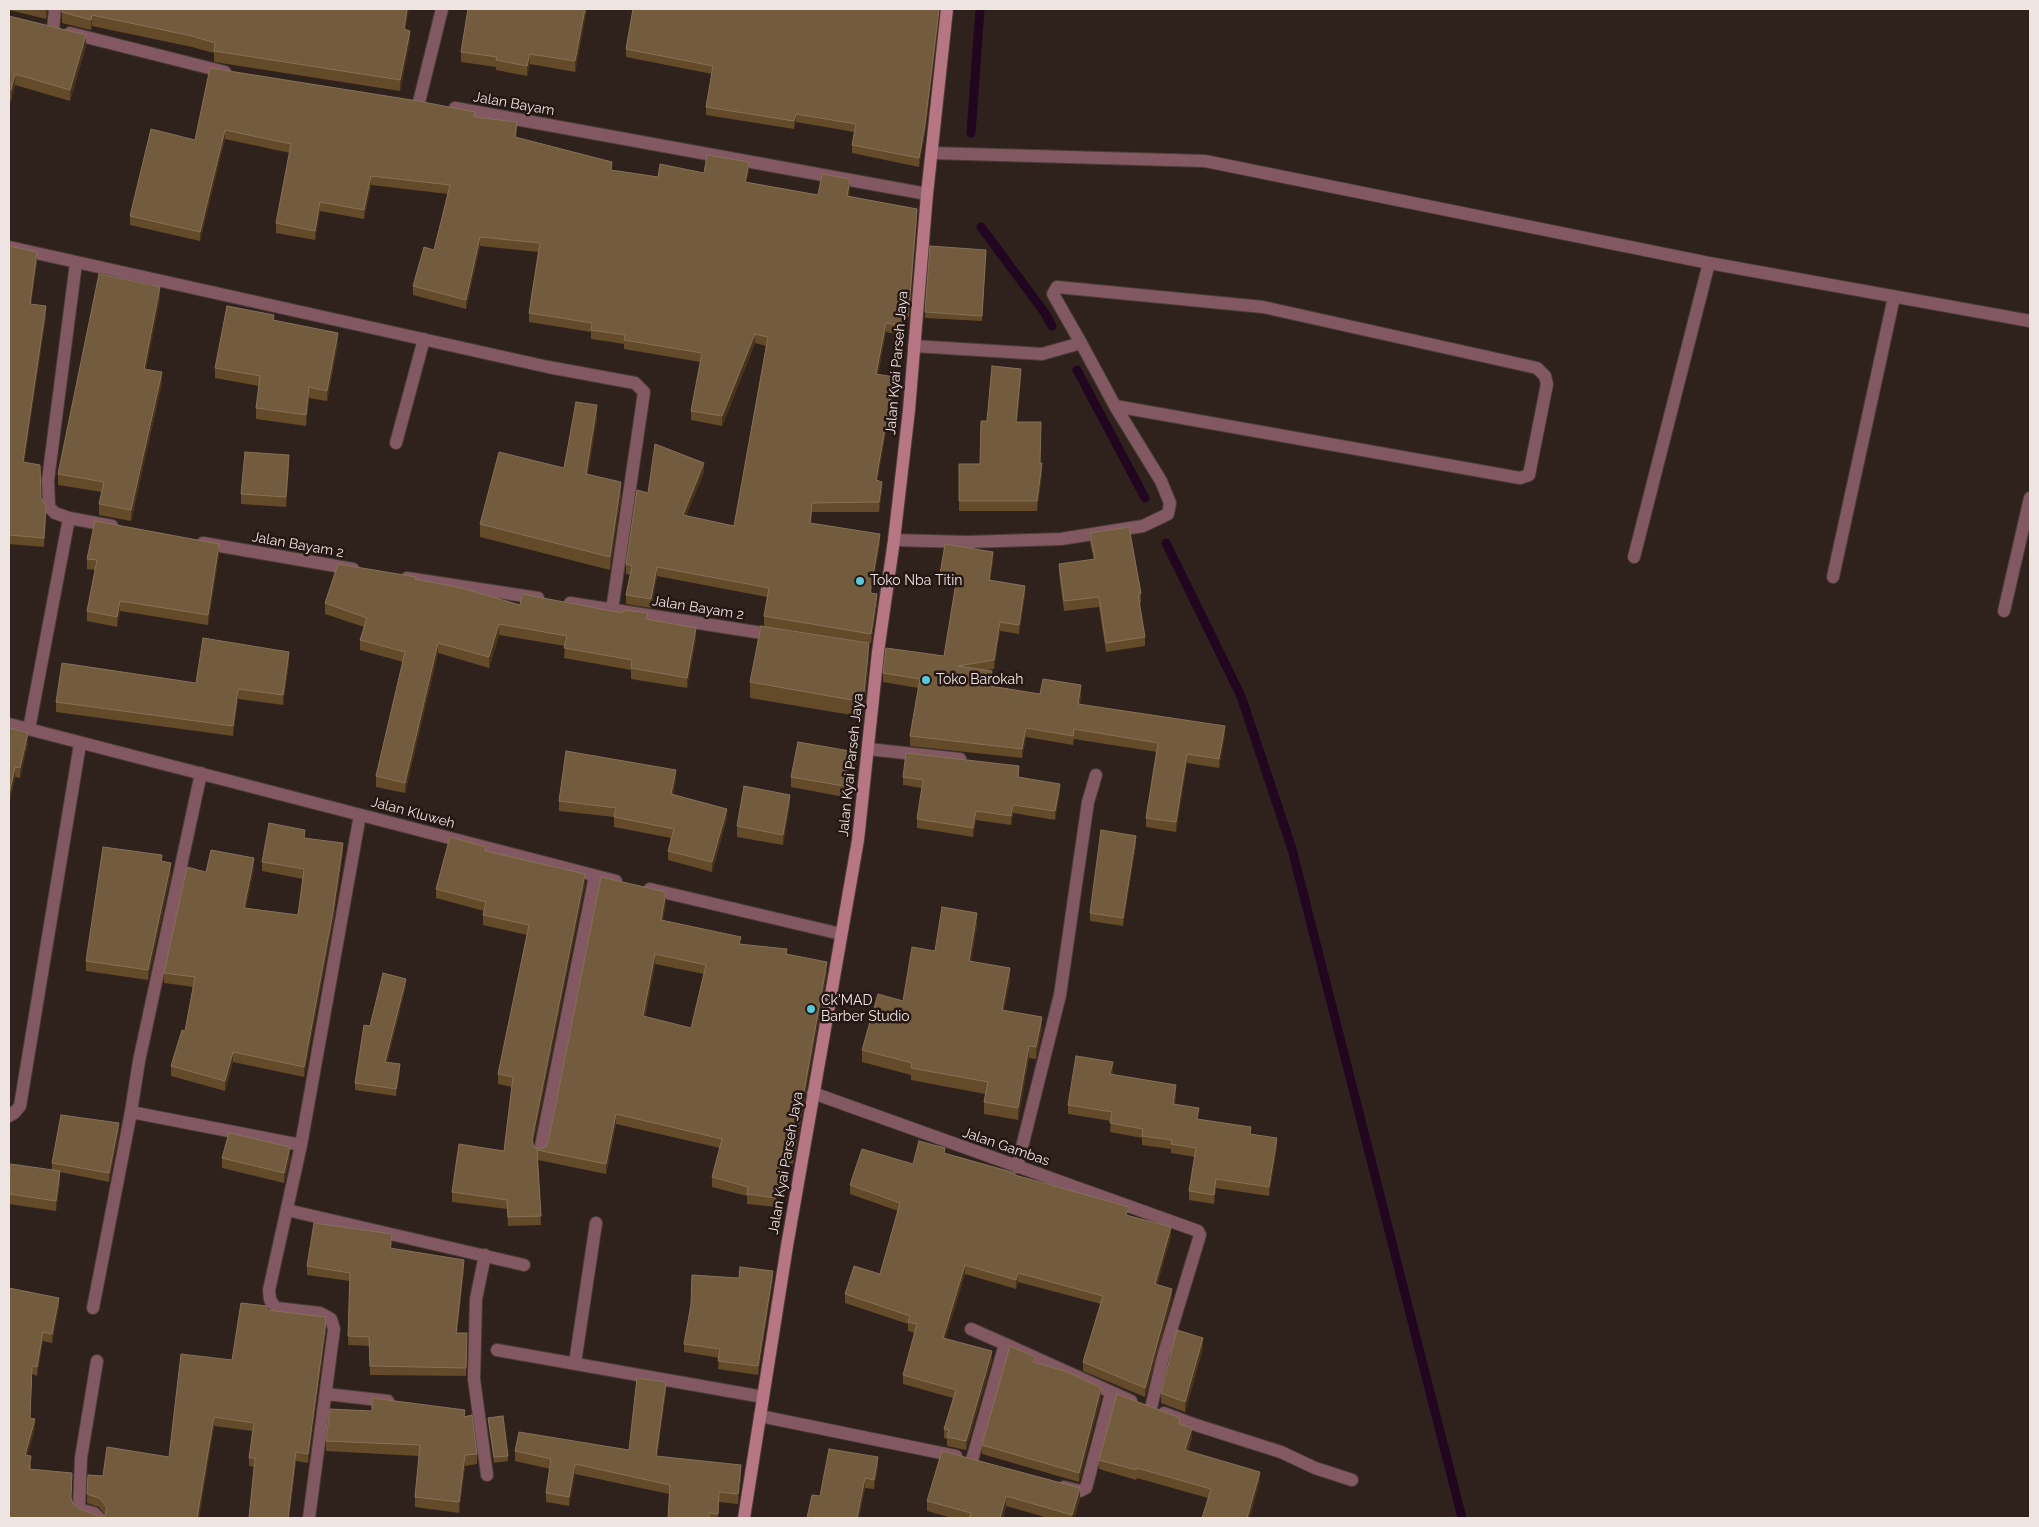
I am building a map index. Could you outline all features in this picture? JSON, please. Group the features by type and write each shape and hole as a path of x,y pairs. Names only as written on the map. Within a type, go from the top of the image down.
{"main road":[{"name":"Jalan Kyai Parseh Jaya","path":"744,1518 813,1093 858,840 868,749 873,651 894,540 927,194 947,9"}],"street":[{"path":"55,9 49,28 209,69 238,74"},
{"name":"Jalan Bayam","path":"442,9 424,103 927,194"},
{"path":"932,153 1205,161 1709,263 2030,321"},
{"path":"9,247 548,366 614,377 635,383 644,392 612,610"},
{"path":"76,263 48,480 49,507 55,513 69,518 127,529"},
{"path":"1634,557 1709,263"},
{"path":"894,540 967,542 1061,540 1143,526 1168,514 1170,503 1161,481 1116,406 1053,294 1057,287 1263,307 1537,368 1545,376 1547,384 1529,475 1520,478 1116,406"},
{"path":"1833,577 1894,297"},
{"path":"396,443 424,339"},
{"path":"914,346 1042,354 1081,343"},
{"path":"2004,611 2030,498"},
{"path":"29,729 69,518"},
{"name":"Jalan Bayam 2","path":"194,541 368,572"},
{"name":"Jalan Bayam 2","path":"397,576 789,638"},
{"name":"Jalan Kluweh","path":"9,724 80,744 201,773 595,876 841,934"},
{"path":"9,1116 20,1106 80,744"},
{"path":"868,749 973,761"},
{"path":"93,1308 141,1051 201,773"},
{"path":"1017,1167 1060,995 1086,812 1096,775"},
{"path":"309,1518 334,1329 331,1319 320,1313 276,1308 270,1300 269,1290 301,1145 360,815"},
{"path":"540,1151 595,876"},
{"name":"Jalan Gambas","path":"813,1093 1017,1167 1191,1226 1198,1231 1200,1235 1163,1357 1151,1408"},
{"path":"131,1112 301,1145"},
{"path":"288,1210 524,1265"},
{"path":"574,1363 596,1223"},
{"path":"485,1255 476,1299 474,1379 481,1414 487,1475"},
{"path":"971,1329 1110,1393 1196,1425 1281,1452 1315,1468 1352,1480"},
{"path":"760,1416 908,1445 977,1462 1005,1344"},
{"path":"497,1350 763,1397"},
{"path":"97,1361 80,1458 79,1507 99,1518"},
{"path":"1053,1484 1080,1491 1086,1488 1110,1393"},
{"path":"326,1394 405,1404"},
{"path":"462,1412 481,1414"}],"building":[{"path":"62,9 407,9 404,29 410,31 400,80 214,51 215,43 192,36 92,15 91,20 62,12"},
{"path":"468,9 585,9 575,61 530,54 527,66 496,60 497,57 461,52"},
{"path":"633,9 939,9 925,125 919,158 852,145 856,124 796,114 794,121 706,107 713,66 626,49"},
{"path":"9,16 86,35 70,90 15,74 11,90 9,89"},
{"path":"210,68 418,101 475,112 474,117 517,122 515,137 612,162 611,170 658,177 660,164 704,173 707,155 749,162 745,182 818,195 822,174 850,179 847,196 917,209 909,308 905,307 902,326 886,323 876,374 894,377 876,480 882,482 879,502 812,503 810,523 880,534 870,593 877,594 871,634 764,616 769,588 657,567 651,599 626,595 632,566 626,564 637,490 648,493 655,444 704,463 683,515 734,526 768,337 755,334 722,416 691,411 702,353 624,340 625,335 591,330 592,323 529,313 540,243 480,237 466,300 413,286 424,247 434,250 450,185 371,176 364,210 320,202 315,231 276,223 291,144 225,130 200,232 130,216 151,129 195,140"},
{"path":"9,246 37,252 30,304 46,306 23,462 40,465 41,498 46,506 44,538 9,535"},
{"path":"930,246 986,250 982,316 925,312"},
{"path":"99,274 160,287 144,369 162,372 131,510 99,504 104,482 58,474"},
{"path":"227,306 274,315 273,320 338,333 327,391 309,387 306,415 256,408 260,376 215,368"},
{"path":"992,366 1021,369 1016,422 1041,422 1040,463 1042,463 1037,501 959,501 959,464 980,464 981,421 987,421"},
{"path":"576,402 597,405 586,474 621,482 610,557 480,524 499,452 564,468"},
{"path":"245,452 289,455 286,497 241,494"},
{"path":"95,521 219,544 208,615 120,601 117,617 87,611 97,560 87,559"},
{"path":"1129,527 1141,593 1138,594 1145,637 1106,643 1099,597 1064,601 1059,564 1095,559 1090,533"},
{"path":"945,544 993,552 989,580 1025,586 1019,625 1000,622 994,660 958,666 992,671 990,686 1040,694 1043,679 1081,685 1078,704 1225,726 1219,759 1187,754 1176,822 1146,818 1158,743 1074,729 1073,736 1026,728 1022,749 910,736 920,679 883,673 886,648 944,656 957,577 940,574"},
{"path":"338,564 416,577 415,579 461,588 520,605 522,594 622,613 623,610 648,613 646,619 696,628 687,678 631,668 632,660 564,648 567,636 499,624 489,657 438,643 405,783 376,776 405,652 360,640 367,618 325,603"},
{"path":"761,626 869,643 863,702 750,682"},
{"path":"203,638 289,652 283,695 238,689 233,726 56,702 62,663 196,683"},
{"path":"9,728 28,733 20,768 15,767 9,795"},
{"path":"798,742 850,751 844,786 791,777"},
{"path":"566,751 676,770 671,794 727,809 712,862 668,851 674,829 614,817 616,808 559,801"},
{"path":"906,753 1019,766 1018,777 1060,784 1055,811 1013,805 1011,816 976,811 973,828 917,819 923,780 903,777"},
{"path":"744,786 790,795 783,835 737,826"},
{"path":"269,823 305,830 304,838 343,843 333,912 304,1067 233,1052 225,1081 171,1066 182,1030 185,1031 195,977 164,973 187,867 206,872 211,850 254,858 244,908 298,915 304,869 262,862"},
{"path":"1101,830 1136,836 1123,918 1090,913"},
{"path":"450,837 486,847 485,851 585,874 532,1140 534,1147 539,1149 546,1147 548,1143 601,877 666,892 661,920 741,937 739,944 787,949 786,954 827,962 793,1154 782,1152 776,1198 747,1194 748,1187 712,1177 722,1139 616,1114 606,1164 537,1150 541,1216 508,1217 507,1200 452,1192 459,1144 504,1151 513,1077 498,1074 529,925 483,915 486,902 436,889","holes":["655,954 706,965 691,1028 643,1016"]},
{"path":"103,847 162,855 161,861 171,863 148,970 86,961"},
{"path":"942,907 977,913 969,961 1010,968 1002,1010 1042,1017 1036,1047 1029,1046 1018,1108 984,1102 988,1082 911,1068 912,1063 862,1050 878,994 903,1001 912,947 935,951"},
{"path":"383,973 406,979 385,1062 400,1064 396,1089 355,1083 364,1025 370,1026"},
{"path":"1076,1056 1113,1062 1110,1074 1176,1085 1173,1104 1199,1108 1197,1119 1251,1127 1250,1134 1277,1138 1269,1187 1216,1179 1214,1195 1189,1191 1196,1148 1171,1144 1172,1140 1142,1136 1143,1129 1110,1123 1112,1112 1068,1105"},
{"path":"61,1115 119,1123 109,1173 52,1163"},
{"path":"229,1133 290,1147 284,1173 222,1158"},
{"path":"919,1141 945,1148 944,1153 1129,1207 1126,1215 1171,1227 1155,1284 1172,1289 1145,1388 1083,1362 1103,1296 1018,1273 1016,1280 965,1265 943,1338 992,1351 966,1441 947,1437 949,1430 944,1429 956,1390 903,1375 917,1324 908,1322 910,1316 845,1294 854,1266 880,1274 900,1203 850,1185 862,1149 913,1164"},
{"path":"11,1164 60,1171 56,1201 9,1194"},
{"path":"314,1223 392,1234 390,1248 464,1260 456,1333 467,1333 466,1368 370,1366 369,1337 348,1336 350,1273 307,1266"},
{"path":"740,1267 773,1271 758,1366 718,1361 720,1349 684,1344 691,1304 692,1275 739,1278"},
{"path":"9,1288 59,1298 52,1334 43,1332 37,1367 32,1366 30,1418 35,1419 25,1455 31,1456 29,1469 72,1473 71,1498 73,1504 80,1509 101,1517 105,1515 107,1507 99,1498 87,1494 88,1475 103,1476 107,1447 169,1457 181,1354 232,1360 241,1303 267,1306 267,1310 325,1317 308,1454 296,1452 288,1518 249,1518 255,1458 249,1458 254,1423 214,1417 197,1518 9,1518"},
{"path":"1177,1330 1203,1338 1185,1402 1161,1393"},
{"path":"1010,1346 1035,1357 1033,1362 1068,1372 1101,1388 1079,1473 982,1445"},
{"path":"637,1378 666,1382 656,1456 741,1465 738,1494 719,1492 718,1514 709,1513 709,1518 668,1518 670,1485 575,1464 569,1497 546,1493 551,1459 515,1451 519,1432 629,1450"},
{"path":"1117,1394 1180,1418 1179,1424 1192,1428 1185,1450 1260,1472 1247,1518 1202,1518 1211,1489 1137,1468 1136,1470 1099,1460"},
{"path":"372,1398 465,1410 464,1417 472,1415 477,1454 465,1455 459,1502 415,1497 420,1445 326,1441 330,1409 372,1411"},
{"path":"503,1416 508,1456 494,1457 488,1418"},
{"path":"829,1449 878,1457 874,1480 865,1478 857,1518 807,1518 812,1495 820,1496"},
{"path":"942,1451 1080,1488 1072,1515 1006,1496 1000,1518 969,1518 971,1513 927,1501"}],"waterway":[{"path":"971,133 980,9"},
{"path":"981,227 1045,313 1052,326"},
{"path":"1077,370 1145,498"},
{"path":"1166,543 1241,696 1292,849 1462,1518"}],"place":[{"name":"Toko Nba Titin","path":"860,581"},
{"name":"Toko Barokah","path":"926,680"},
{"name":"Ck'MAD Barber Studio","path":"811,1009"}]}
